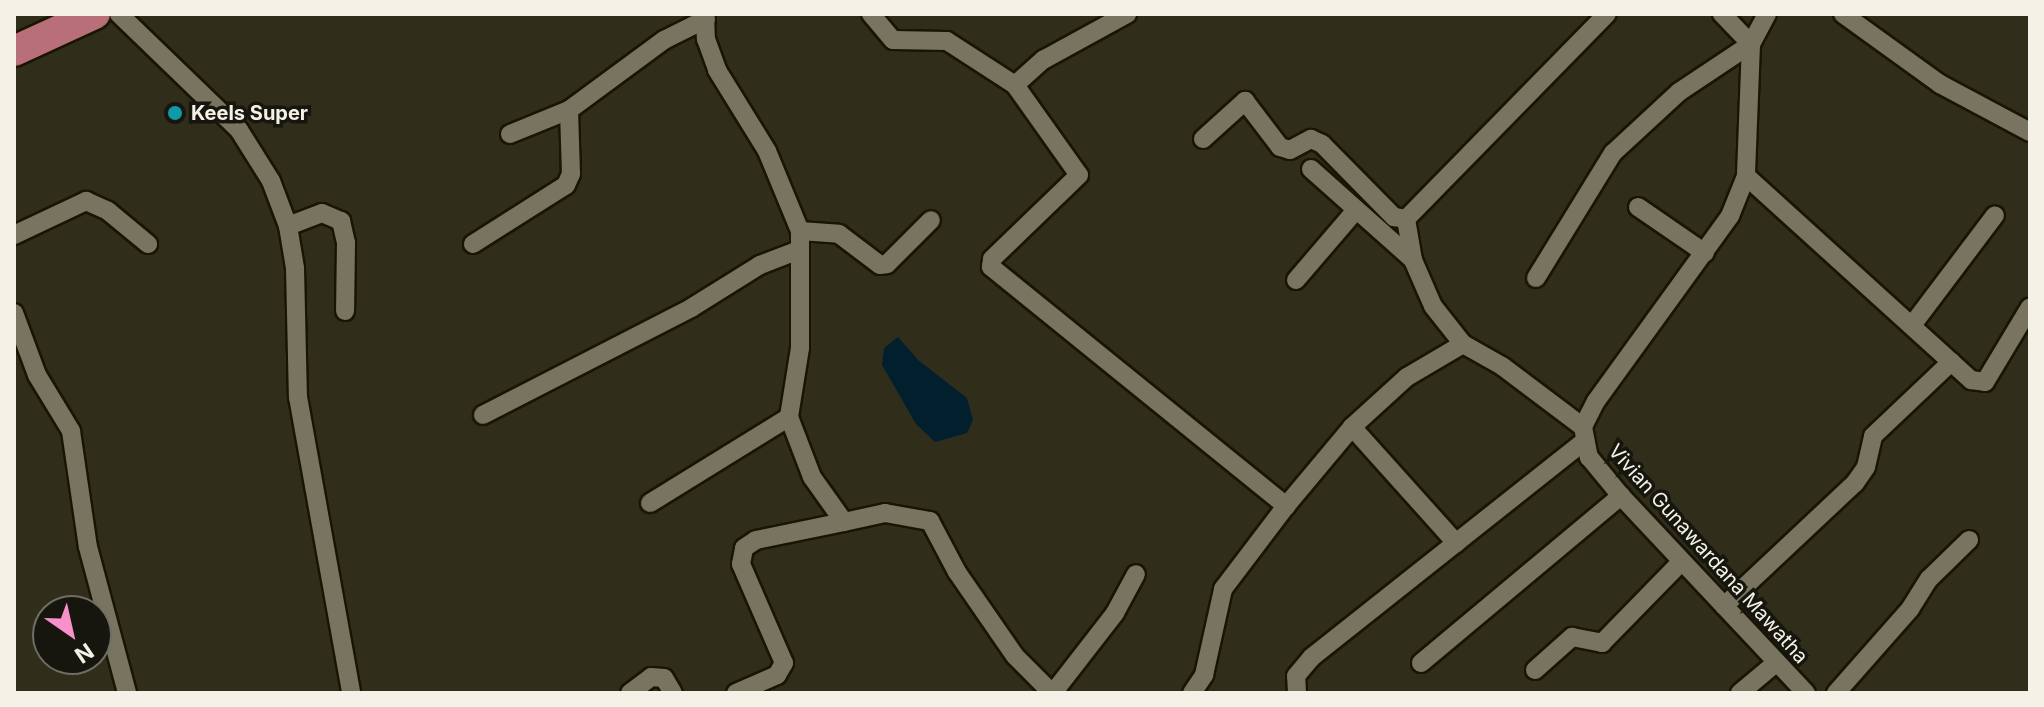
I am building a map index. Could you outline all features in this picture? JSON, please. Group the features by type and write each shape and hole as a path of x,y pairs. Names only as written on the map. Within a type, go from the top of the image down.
{"main road":[{"path":"14,51 45,25 95,14"}],"street":[{"path":"119,14 239,130 271,181 288,226 295,268 298,397 351,693"},
{"path":"871,14 893,40 947,41 1015,85 1079,175 992,259 991,267 1286,506"},
{"path":"1015,85 1043,60 1127,14"},
{"path":"1406,219 1607,14"},
{"path":"1722,14 1751,44"},
{"path":"1297,693 1296,676 1312,657 1456,543 1584,434 1596,401 1730,216 1746,176 1751,44 1767,14"},
{"path":"1843,14 1940,84 2030,132"},
{"path":"510,134 569,110 664,40 706,16 706,39 717,70 767,151 800,241 800,348 789,417 812,477 844,522"},
{"path":"1536,278 1613,153 1679,92 1751,44"},
{"path":"1203,139 1245,101 1280,147 1290,150 1311,139 1322,144 1394,217 1406,219"},
{"path":"473,244 566,185 571,174 569,110"},
{"path":"1311,169 1413,260"},
{"path":"1746,176 1913,324 1971,380 1985,382 2030,307"},
{"path":"14,235 86,201 108,211 148,244"},
{"path":"1638,207 1705,253"},
{"path":"1296,280 1356,210"},
{"path":"288,226 322,213 341,221 346,243 345,311"},
{"path":"1913,324 1995,215"},
{"path":"1406,219 1413,260 1433,306 1463,344 1502,366 1584,434"},
{"path":"483,415 691,308 800,241 839,234 880,265 887,264 931,220"},
{"path":"14,313 37,375 71,431 88,547 127,693"},
{"path":"1192,693 1204,675 1223,589 1286,506 1352,427 1407,377 1463,344"},
{"path":"1724,606 1855,483 1866,467 1873,436 1951,362"},
{"path":"650,503 789,417"},
{"path":"1352,427 1456,543"},
{"name":"Vivian Gunawardana Mawatha","path":"1584,434 1589,457 1621,496 1806,693"},
{"path":"1421,663 1621,496"},
{"path":"736,693 777,675 784,663 741,564 744,548 756,540 885,513 930,521 957,572 1015,656 1053,693 1115,613 1136,574"},
{"path":"1836,693 1910,609 1929,579 1969,540"},
{"path":"1535,670 1572,637 1602,643 1681,562"},
{"path":"1740,693 1777,662"},
{"path":"630,693 651,677 664,678 673,693"}],"water":[{"path":"898,337 918,360 967,398 973,420 967,433 935,442 916,424 882,365 884,348"}],"place":[{"name":"Keels Super","path":"175,113"}]}
